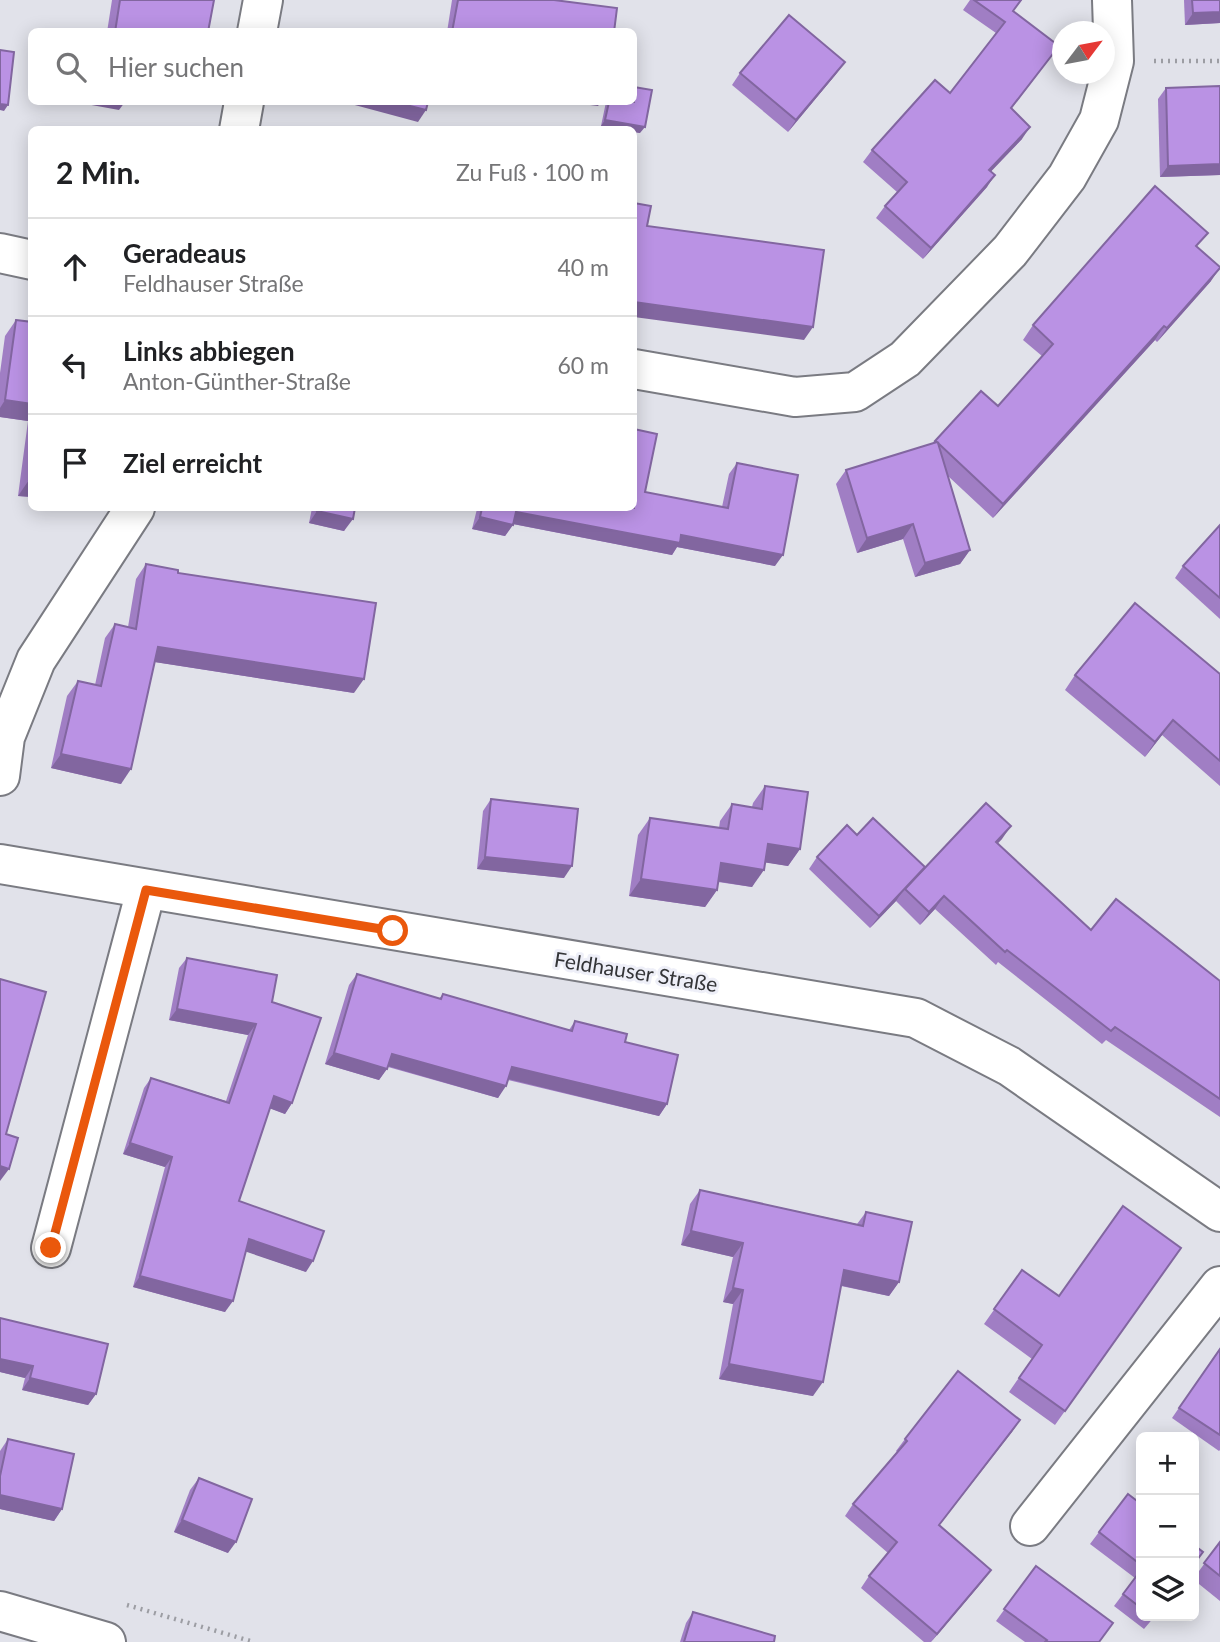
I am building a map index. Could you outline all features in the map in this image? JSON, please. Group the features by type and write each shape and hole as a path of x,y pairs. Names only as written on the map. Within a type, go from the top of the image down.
{"street":[{"path":"258,28 264,0"},
{"path":"1112,0 1113,21"},
{"path":"637,370 795,397 855,392 905,359 1010,251 1067,177 1099,121 1108,84"},
{"path":"240,126 243,105"},
{"path":"0,253 28,259"},
{"path":"0,776 5,737 36,660 133,511"},
{"name":"Feldhauser Straße","path":"0,864 916,1018 1009,1066 1220,1212"},
{"path":"51,1248 146,890"},
{"path":"1030,1526 1220,1286"},
{"path":"0,1611 106,1642"}],"path":[{"path":"1115,61 1220,61"}],"building":[{"path":"120,0 214,0 209,28 116,28"},
{"path":"458,0 554,0 617,8 614,28 453,28"},
{"path":"974,0 1021,0 1013,11 1052,41 1052,55 1011,108 1030,127 989,170 995,175 931,248 885,206 907,182 872,150 935,80 950,93 1005,22"},
{"path":"1192,0 1220,0 1220,12 1193,13"},
{"path":"789,15 845,62 796,120 740,73"},
{"path":"0,50 14,52 8,105 0,104"},
{"path":"1220,86 1220,164 1168,166 1166,88"},
{"path":"637,88 652,90 645,127 605,120 608,105 637,105"},
{"path":"406,105 427,105 426,110"},
{"path":"1155,186 1208,233 1196,246 1220,268 1003,504 938,443 970,550 925,563 913,524 867,538 846,470 937,442 935,441 981,391 998,406 1053,344 1033,325"},
{"path":"637,204 651,206 647,226 824,250 813,327 637,302"},
{"path":"16,320 28,322 28,403 5,400"},
{"path":"637,430 657,434 645,492 728,508 737,463 798,475 783,555 681,535 680,543 516,512 513,525 480,517 481,511 637,511"},
{"path":"317,511 354,511 353,519"},
{"path":"1220,525 1220,598 1183,566"},
{"path":"146,564 178,570 178,573 376,603 364,679 158,647 131,769 61,754 78,681 101,686 115,624 136,629"},
{"path":"1135,603 1220,674 1220,761 1173,720 1155,742 1075,675"},
{"path":"765,786 808,792 800,849 768,844 764,870 721,863 717,890 641,879 650,818 728,829 732,804 762,809"},
{"path":"491,799 578,809 572,866 485,857"},
{"path":"986,803 1011,826 996,842 1091,930 1116,899 1220,981 1220,1099 1115,1027 1111,1031 1007,950 1005,952 944,896 929,912 905,889"},
{"path":"873,818 925,867 879,916 817,857 847,825 857,835"},
{"path":"187,958 277,975 272,1002 321,1018 292,1103 274,1096 239,1201 324,1231 313,1261 249,1239 233,1301 140,1276 172,1157 130,1143 151,1078 229,1103 256,1024 177,1009"},
{"path":"357,974 441,999 443,994 572,1031 575,1021 627,1034 625,1042 678,1055 667,1104 512,1067 506,1086 392,1054 387,1069 334,1053"},
{"path":"0,979 46,992 6,1134 18,1138 9,1169 0,1166"},
{"path":"700,1190 863,1226 866,1212 912,1222 899,1282 844,1270 823,1382 729,1364 743,1290 733,1288 743,1243 691,1231"},
{"path":"1123,1206 1181,1248 1065,1411 1019,1378 1042,1345 994,1309 1022,1270 1059,1296"},
{"path":"0,1318 108,1344 96,1394 30,1378 33,1366 0,1359"},
{"path":"1220,1349 1220,1435 1179,1408"},
{"path":"958,1371 1020,1420 939,1525 991,1570 937,1634 869,1576 897,1542 853,1504 907,1441 905,1439"},
{"path":"8,1439 74,1454 62,1509 0,1495 0,1476"},
{"path":"199,1478 252,1499 236,1542 182,1520"},
{"path":"1128,1494 1136,1500 1136,1561 1099,1532"},
{"path":"1220,1542 1220,1576 1204,1563"},
{"path":"1036,1566 1113,1623 1099,1642 1045,1642 1047,1640 1004,1609"},
{"path":"1136,1577 1136,1604 1123,1594"},
{"path":"693,1612 775,1636 774,1642 684,1642"}],"route":[{"path":"51,1248 146,890 393,931"}]}
